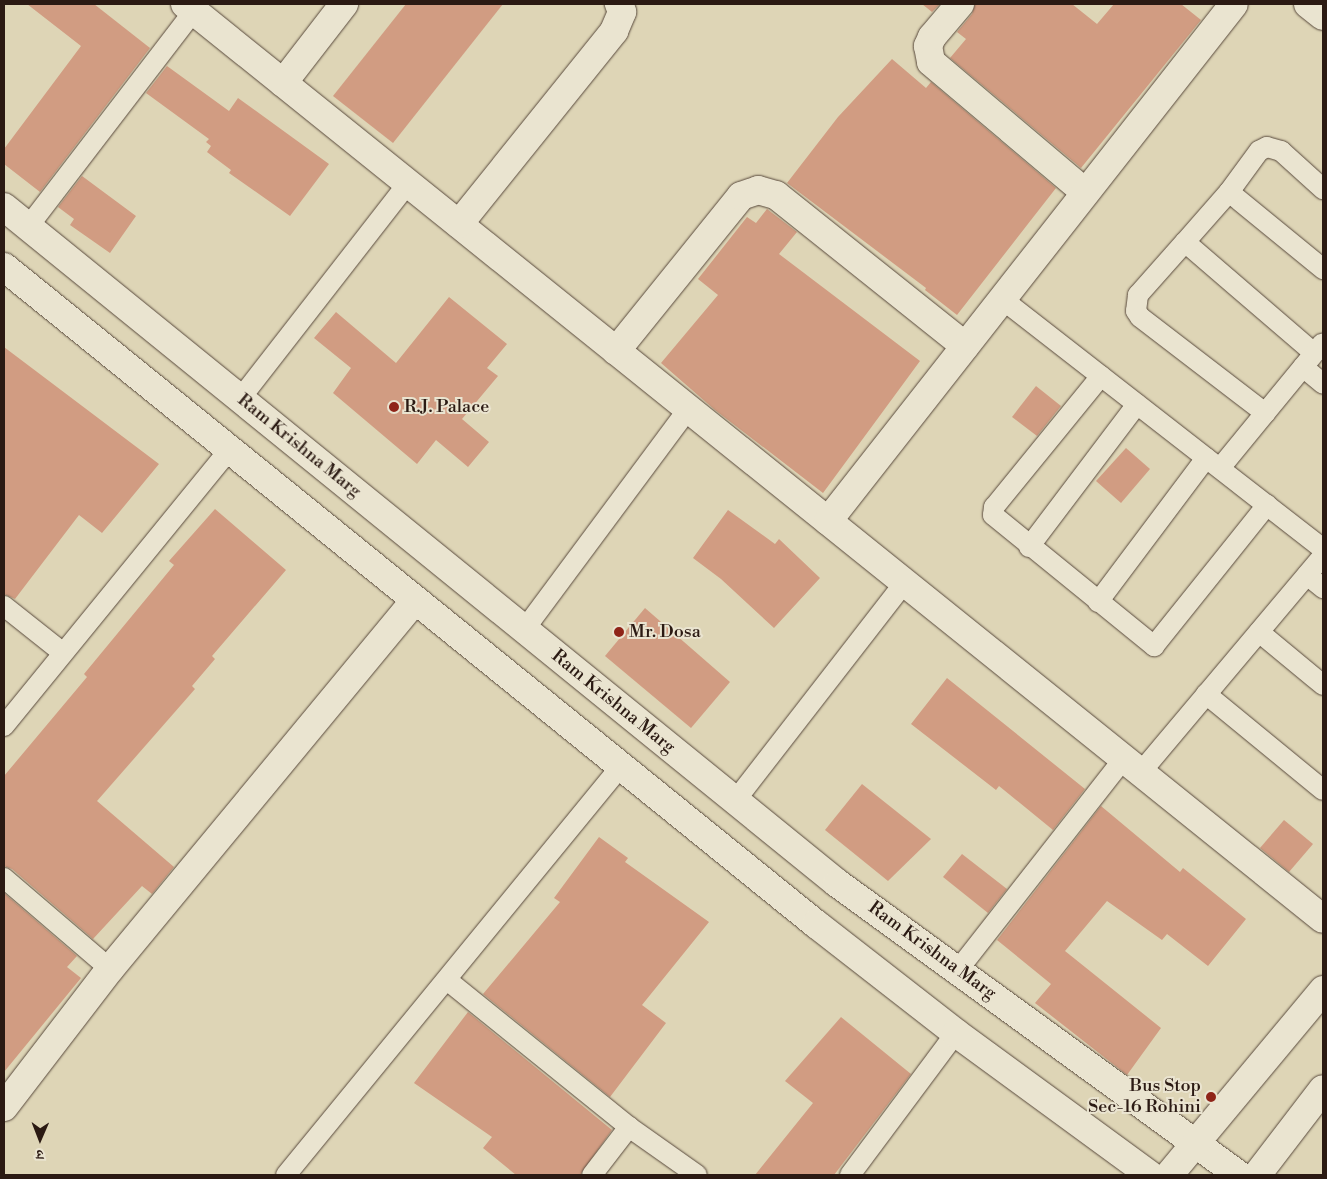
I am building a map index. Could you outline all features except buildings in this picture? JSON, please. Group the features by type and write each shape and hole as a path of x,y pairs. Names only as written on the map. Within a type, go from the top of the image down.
{"street":[{"path":"283,83 344,4"},
{"path":"459,224 614,31 622,12 619,4"},
{"path":"960,4 932,37 928,46 931,62 1085,192"},
{"path":"828,521 1234,4"},
{"path":"1308,4 1323,16"},
{"path":"189,8 1323,919"},
{"path":"616,350 742,196 758,190 776,195 965,346"},
{"name":"Ram Krishna Marg","path":"4,207 837,884 1239,1175"},
{"path":"4,267 621,766 956,1033 1150,1175"},
{"path":"4,1107 110,970 415,600"},
{"path":"1169,1175 1323,990"},
{"path":"1257,1175 1323,1089"}],"lane":[{"path":"28,227 189,8"},
{"path":"1265,413 1140,318 1136,311 1138,295 1229,192 1259,151 1267,147 1281,150 1323,189"},
{"path":"240,399 408,183"},
{"path":"1229,192 1323,269"},
{"path":"1185,242 1314,354 1323,384"},
{"path":"1002,299 1323,549"},
{"path":"1098,602 1213,463 1265,413 1314,354"},
{"path":"1101,376 994,507 995,519 1154,646 1267,505"},
{"path":"1029,547 1137,404"},
{"path":"524,630 688,409"},
{"path":"4,726 229,450"},
{"path":"958,970 1132,765 1206,694 1323,556"},
{"path":"1307,575 1323,588"},
{"path":"735,801 904,583"},
{"path":"4,606 63,653"},
{"path":"1259,632 1323,685"},
{"path":"1206,694 1323,790"},
{"path":"286,1175 621,766"},
{"path":"4,878 110,970"},
{"path":"447,980 629,1126 697,1175"},
{"path":"850,1175 956,1033"},
{"path":"592,1175 629,1126"}],"place":[{"name":"R.J. Palace","path":"394,407"},
{"name":"Mr. Dosa","path":"619,632"},
{"name":"Bus Stop Sec-16 Rohini","path":"1211,1097"}]}
